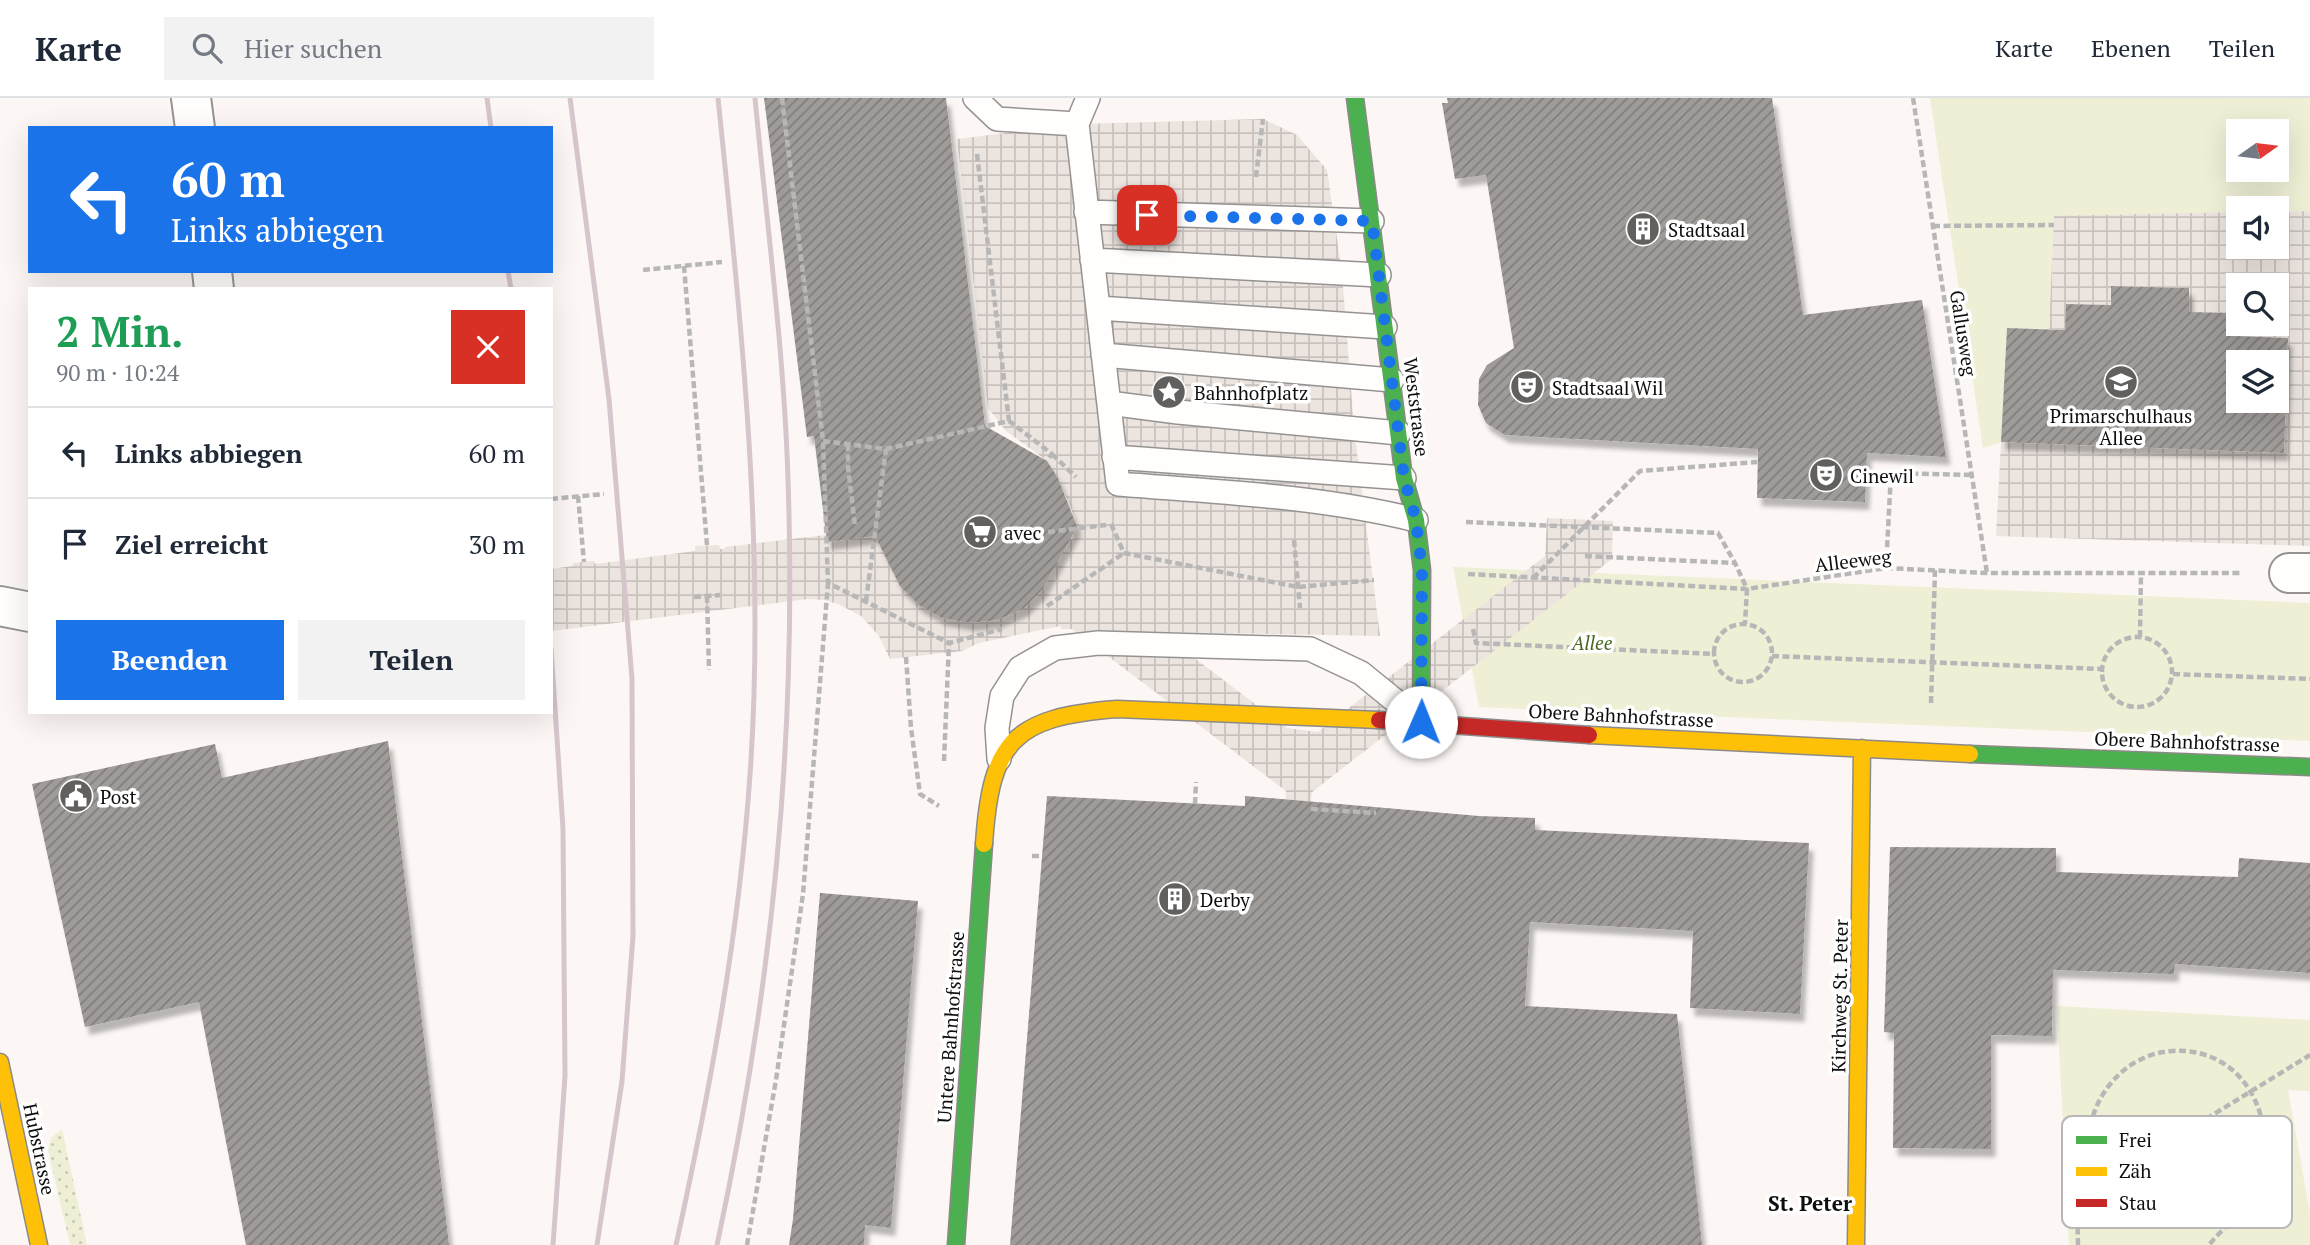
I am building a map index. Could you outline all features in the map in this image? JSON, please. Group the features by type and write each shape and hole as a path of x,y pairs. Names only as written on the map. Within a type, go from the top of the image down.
{"street":[{"path":"191,98 195,126"},
{"name":"Weststrasse","path":"1355,98 1404,478 1416,520 1422,570 1421,722"},
{"path":"0,606 28,612"},
{"name":"Obere Bahnhofstrasse","path":"986,811 999,759 1015,739 1036,724 1081,711 1117,709 1421,722 1516,731 1862,748 2310,767"},
{"name":"Kirchweg St. Peter","path":"1856,1245 1862,748"},
{"name":"Untere Bahnhofstrasse","path":"956,1245 986,811"},
{"name":"Hubstrasse","path":"0,1062 39,1245"}],"lane":[{"path":"975,98 997,119 1077,124"},
{"path":"1088,98 1077,124 1118,484 1271,496 1365,508 1416,520"},
{"path":"1086,212 1372,221"},
{"path":"1092,260 1379,275"},
{"path":"1098,308 1385,327"},
{"path":"1103,355 1392,380"},
{"path":"1108,403 1399,433"},
{"path":"1114,457 1404,478"},
{"path":"999,759 997,729 1002,696 1020,668 1055,648 1098,643 1310,649 1361,673 1421,722"}],"path":[{"path":"747,1245 776,1080 803,894 828,583 823,441 782,98"},
{"name":"Gallusweg","path":"1913,98 1987,573"},
{"path":"977,152 1009,421 1052,454 1047,461"},
{"path":"1933,226 2053,226"},
{"path":"643,270 722,262"},
{"path":"684,266 707,545"},
{"path":"823,441 886,449 1009,421"},
{"path":"848,444 855,526"},
{"path":"866,601 886,449"},
{"path":"1533,579 1640,471 1758,462"},
{"path":"1886,568 1891,472 1972,475"},
{"path":"1118,484 1094,494 1124,553 1298,587 1379,580"},
{"path":"553,499 604,494"},
{"path":"578,496 583,562"},
{"path":"1416,520 1718,533 1747,589 1745,624"},
{"path":"1048,532 1111,524"},
{"path":"1585,556 1735,563"},
{"name":"Alleeweg","path":"1422,570 1533,579 1747,589 1886,568 1987,573 2299,573"},
{"path":"1930,713 1935,570"},
{"path":"2140,636 2141,573"},
{"path":"828,583 949,643"},
{"path":"694,597 720,595"},
{"path":"707,596 709,670"},
{"path":"1472,620 1476,643 1714,654"},
{"path":"1745,624 1754,626 1768,638 1772,656 1765,673 1757,679 1738,682 1721,672 1714,654 1715,644 1727,629 1745,624"},
{"path":"2140,636 2160,644 2168,653 2173,674 2165,695 2145,707 2134,707 2123,705 2107,691 2102,680 2102,669 2110,648 2119,641 2140,636"},
{"path":"1772,656 2102,669"},
{"path":"906,657 919,794 943,808"},
{"path":"2173,674 2310,680"},
{"path":"1195,782 1195,804"},
{"path":"1311,809 1376,813"},
{"path":"1031,856 1042,856"},
{"path":"2094,1116 2099,1100 2112,1081 2129,1066 2150,1056 2172,1051 2194,1052 2216,1060 2235,1072 2251,1090 2262,1116"},
{"path":"2209,1116 2310,1055"},
{"path":"2210,1245 2225,1228"}],"green space":[{"path":"1930,98 2310,98 2310,211 2289,212 2289,196 2226,196 2226,212 2054,217 2049,329 2007,328 2001,442 1983,448"},
{"name":"Allee","path":"1453,567 2310,603 2310,741 1479,707"},
{"path":"2057,1006 2310,1020 2310,1091 2288,1090 2310,1213 2310,1245 2069,1245 2068,1228 2292,1228 2292,1116 2063,1116"},
{"path":"62,1129 87,1245 70,1245 48,1150 51,1138"}],"shaded area":[{"name":"Bahnhofplatz","path":"1263,119 1297,135 1327,170 1342,273 1354,428 1380,636 1160,632 1287,728 1318,732 1545,556 1547,518 1613,521 1612,559 1312,792 1310,809 1284,821 1286,791 1072,629 1061,629 1060,626 979,643 962,651 890,659 879,636 861,616 838,604 808,599 553,631 553,569 573,566 573,563 594,561 595,564 695,551 695,546 719,545 720,549 724,549 842,533 1074,539 1072,521 1075,520 1071,507 1047,461 1006,431 988,408 957,139 1077,124"},
{"path":"2310,211 2310,546 1996,536 2001,442 2284,453 2285,413 2289,413 2288,338 2235,336 2289,336 2289,273 2226,273 2226,313 2189,312 2189,288 2111,286 2111,305 2067,304 2065,330 2049,329 2054,216 2226,212 2226,259 2289,259 2289,212"}],"building":[{"path":"764,98 946,98 985,426 1047,461 1058,478 1077,527 1042,590 1023,609 997,620 970,623 942,618 919,605 900,586 875,536 827,542 814,436 807,437"},
{"name":"Stadtsaal","path":"1447,98 1772,98 1803,315 1922,300 1946,457 1867,453 1865,502 1757,498 1758,449 1505,435 1486,423 1478,405 1479,379 1487,365 1514,348 1486,175 1455,179 1442,103 1448,103"},
{"name":"Primarschulhaus Allee","path":"2111,286 2189,288 2189,312 2226,313 2226,336 2288,338 2288,350 2226,350 2226,413 2285,413 2284,453 2001,442 2007,328 2065,330 2066,304 2111,305"},
{"path":"388,741 449,1245 246,1245 199,1002 85,1027 32,784 215,744 222,778"},
{"path":"1047,796 1245,806 1245,796 1479,816 1535,818 1535,830 1809,843 1800,1014 1690,1008 1693,931 1530,922 1525,1006 1677,1014 1702,1245 1010,1245"},
{"path":"1890,847 2056,848 2056,872 2238,877 2239,858 2310,863 2310,973 2175,964 2174,974 2053,970 2052,1036 1991,1035 1991,1149 1893,1148 1894,1033 1884,1032"},
{"path":"820,893 918,901 891,1228 865,1225 864,1245 789,1245"}],"railway":[{"path":"487,98 491,126"},
{"path":"570,98 609,399 632,679 633,936 622,1081 597,1245"},
{"path":"676,1245 700,1129 731,953 745,834 754,690 755,606 749,436 718,98"},
{"path":"717,1245 753,1054 766,959 784,769 788,673 790,577 786,431 755,98"},
{"path":"508,273 511,287"},
{"path":"553,678 563,829 565,1076 553,1245"}],"traffic: fast":[{"path":"1355,98 1404,478 1416,520 1422,570 1421,722"},
{"path":"1970,754 2310,767"},
{"path":"956,1245 984,844"}],"traffic: slow":[{"path":"984,844 987,809 993,781 1002,758 1014,741 1031,728 1053,719 1117,709 1379,720"},
{"path":"1589,735 1970,754"},
{"path":"1856,1245 1862,748"},
{"path":"0,1062 39,1245"}],"traffic: jam":[{"path":"1379,720 1589,735"}],"place":[{"name":"Stadtsaal","path":"1643,229"},
{"name":"Primarschulhaus Allee","path":"2121,382"},
{"name":"Stadtsaal Wil","path":"1527,387"},
{"name":"Bahnhofplatz","path":"1169,392"},
{"name":"Cinewil","path":"1826,475"},
{"name":"avec","path":"980,532"},
{"name":"Post","path":"76,796"},
{"name":"Derby","path":"1175,899"}],"district":[{"name":"St. Peter","path":"1810,1203"}],"route":[{"path":"1147,215 1372,221 1404,478 1416,520 1422,570 1421,722"}]}
